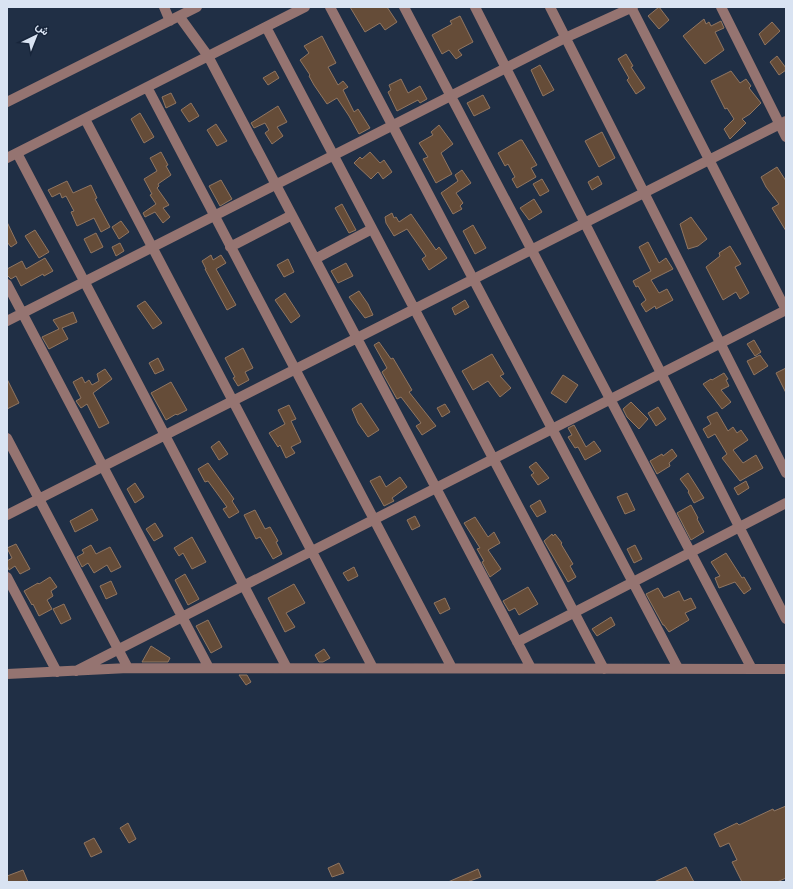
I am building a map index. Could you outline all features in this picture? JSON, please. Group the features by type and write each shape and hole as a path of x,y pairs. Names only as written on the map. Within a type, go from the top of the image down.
{"street":[{"path":"164,7 208,56 531,668"},
{"path":"7,102 197,7"},
{"path":"7,158 305,7"},
{"path":"330,7 678,668"},
{"path":"404,7 752,669"},
{"path":"475,7 786,619"},
{"path":"550,7 786,474"},
{"path":"7,321 565,38 632,7 786,310 76,671"},
{"path":"721,7 783,122 786,137"},
{"path":"266,27 604,668"},
{"path":"147,88 452,668"},
{"path":"84,119 374,668"},
{"path":"7,515 783,122"},
{"path":"17,153 288,668"},
{"path":"230,247 292,215"},
{"path":"315,259 372,229"},
{"path":"7,284 209,668"},
{"path":"7,438 128,668"},
{"path":"517,642 786,503"},
{"path":"7,577 57,672"},
{"path":"7,674 128,668 786,669"}],"building":[{"path":"350,7 387,7 397,22 385,30 380,23 365,32"},
{"path":"659,7 669,20 659,29 648,16"},
{"path":"460,16 473,42 458,50 462,55 456,59 449,50 442,54 432,35 452,24 450,21"},
{"path":"704,19 706,24 709,22 711,26 721,21 724,28 715,32 724,50 705,64 683,36"},
{"path":"772,22 780,31 765,45 759,34"},
{"path":"322,36 336,63 328,67 338,85 343,81 348,87 343,90 354,112 358,109 370,128 359,134 337,98 327,104 300,60 309,53 304,46"},
{"path":"626,54 633,66 631,67 645,88 636,94 627,80 629,78 618,59"},
{"path":"777,56 786,68 786,70 779,75 770,62"},
{"path":"540,65 554,90 543,96 531,70"},
{"path":"275,71 279,78 268,85 263,78"},
{"path":"731,71 740,83 746,79 751,86 749,88 761,103 750,114 742,119 746,123 730,139 724,129 734,119 727,108 725,109 711,81"},
{"path":"401,79 408,93 420,86 427,99 420,103 418,100 397,111 388,92 391,90 389,85"},
{"path":"171,93 176,103 166,108 162,97"},
{"path":"483,95 490,108 474,116 467,103"},
{"path":"191,103 199,116 189,122 181,110"},
{"path":"278,106 287,122 277,127 283,136 272,144 265,133 269,130 265,123 254,128 251,123"},
{"path":"140,113 154,137 144,143 131,119"},
{"path":"216,124 227,141 217,146 207,130"},
{"path":"439,125 453,144 441,153 452,174 436,183 423,159 428,157 419,143 433,135 431,132"},
{"path":"602,132 615,158 599,167 585,141"},
{"path":"522,140 537,165 531,168 536,177 517,188 512,179 515,177 508,164 505,166 498,153"},
{"path":"161,152 168,165 166,166 171,175 158,184 159,186 157,188 169,205 163,208 170,217 163,223 155,212 145,217 143,213 156,204 150,195 152,194 144,179 157,171 150,158"},
{"path":"370,152 380,163 384,160 392,172 383,179 378,172 371,179 354,163 360,157 362,159"},
{"path":"777,167 786,181 786,231 772,208 779,204 766,187 761,177"},
{"path":"462,170 471,183 456,193 463,203 460,206 462,209 453,214 441,193 458,181 455,175"},
{"path":"598,176 602,184 592,190 588,182"},
{"path":"542,179 549,191 540,196 533,184"},
{"path":"221,180 232,199 220,206 209,186"},
{"path":"67,181 73,193 91,185 97,198 95,199 110,227 101,232 94,218 77,226 71,212 74,211 66,196 62,198 60,193 52,197 48,190"},
{"path":"534,199 542,212 529,220 520,208"},
{"path":"342,204 356,230 349,233 335,208"},
{"path":"392,213 394,218 396,217 399,222 411,214 436,250 439,247 447,258 429,270 422,259 426,256 407,229 394,236 386,223 385,217"},
{"path":"691,217 707,239 698,246 688,249 680,224"},
{"path":"121,221 129,232 119,239 112,227"},
{"path":"7,222 17,243 11,247 7,242"},
{"path":"473,225 486,248 475,254 463,231"},
{"path":"35,230 49,252 39,258 25,236"},
{"path":"96,233 103,247 91,253 84,239"},
{"path":"648,242 659,263 666,258 673,269 651,280 659,293 667,289 673,300 656,309 655,306 646,312 641,304 646,300 638,286 636,287 633,281 651,271 639,247"},
{"path":"120,243 124,251 116,256 112,247"},
{"path":"730,246 741,264 735,267 749,293 740,299 736,292 723,300 706,267 720,256 719,253"},
{"path":"211,255 213,260 221,255 226,263 216,269 236,305 227,310 202,261"},
{"path":"45,258 53,271 44,276 43,274 21,286 16,276 11,279 7,275 7,269 22,261 26,269"},
{"path":"288,259 294,272 284,277 277,265"},
{"path":"346,263 353,276 338,283 331,271"},
{"path":"359,291 368,304 373,315 365,318 349,297"},
{"path":"285,293 300,316 291,323 275,300"},
{"path":"465,300 469,307 455,315 452,308"},
{"path":"145,301 162,323 153,329 137,306"},
{"path":"73,312 77,322 62,328 68,339 49,349 42,337 59,329 53,320"},
{"path":"754,340 761,352 755,356 747,344"},
{"path":"379,342 391,359 393,358 412,390 409,392 436,426 422,435 416,426 421,423 401,397 397,399 382,372 387,368 374,345"},
{"path":"243,348 253,368 245,372 249,380 238,386 225,358"},
{"path":"492,354 504,374 500,376 511,388 500,397 488,381 473,390 462,371"},
{"path":"760,355 768,366 754,375 747,361"},
{"path":"158,358 164,370 155,374 149,363"},
{"path":"786,368 786,393 776,373"},
{"path":"105,369 112,379 93,393 109,423 99,428 87,404 81,408 76,401 81,398 73,382 82,377 85,383 89,380 92,385 99,381 97,374"},
{"path":"724,373 728,379 726,380 729,386 721,390 731,402 722,409 703,384"},
{"path":"563,375 578,385 566,403 551,393"},
{"path":"7,379 19,403 7,409"},
{"path":"171,382 187,410 166,420 151,393"},
{"path":"631,402 648,419 639,429 627,417 623,409"},
{"path":"361,403 379,430 368,437 358,423 352,409"},
{"path":"445,404 450,412 442,417 437,408"},
{"path":"289,405 296,419 291,421 301,442 291,447 295,453 286,458 280,445 278,447 269,433 285,424 278,410"},
{"path":"658,407 666,419 656,426 648,413"},
{"path":"717,412 728,431 733,427 737,433 741,430 748,440 733,450 743,463 756,455 763,468 740,481 722,458 727,454 715,434 708,438 703,429 711,424 707,417"},
{"path":"574,425 586,447 594,441 601,451 585,460 578,447 575,448 568,437 572,435 568,428"},
{"path":"219,441 228,454 219,460 211,447"},
{"path":"672,449 677,456 669,463 670,466 657,474 650,461 662,454 663,456"},
{"path":"536,462 549,478 538,485 531,475 534,473 529,467"},
{"path":"208,463 234,499 232,501 239,512 229,518 223,509 227,507 208,481 205,482 198,469"},
{"path":"688,473 704,498 694,503 688,492 689,491 680,479"},
{"path":"380,476 386,487 400,477 407,487 392,498 394,501 384,506 370,481"},
{"path":"746,481 749,488 738,495 734,488"},
{"path":"135,483 144,497 135,503 127,489"},
{"path":"627,493 635,510 625,514 617,497"},
{"path":"540,500 546,512 537,517 530,506"},
{"path":"691,505 704,532 691,540 677,513"},
{"path":"92,509 98,520 75,532 70,521"},
{"path":"255,510 265,529 270,527 278,541 276,542 282,554 273,559 260,537 256,539 244,515"},
{"path":"415,516 420,526 412,530 407,520"},
{"path":"475,517 488,537 494,532 500,543 488,550 501,569 490,577 482,562 484,561 477,549 480,548 464,523"},
{"path":"155,523 163,536 154,541 146,529"},
{"path":"552,534 553,536 555,534 562,543 561,544 573,564 570,566 576,577 568,582 544,541"},
{"path":"192,537 206,562 192,569 183,553 179,556 174,548"},
{"path":"16,544 30,569 20,574 15,566 9,570 7,565 7,561 12,558 7,548"},
{"path":"91,545 96,554 110,547 121,567 111,572 107,565 94,573 88,563 82,567 77,557 84,553 82,550"},
{"path":"635,545 642,559 634,563 627,549"},
{"path":"726,553 751,589 744,594 735,582 719,588 715,578 720,576 711,562"},
{"path":"354,567 358,576 348,581 343,573"},
{"path":"185,574 199,599 188,605 175,580"},
{"path":"50,577 57,587 51,591 53,596 47,600 52,609 39,616 24,591"},
{"path":"111,581 117,594 106,599 100,586"},
{"path":"294,584 305,603 286,613 295,627 285,632 268,598"},
{"path":"528,587 538,604 519,615 515,608 509,611 503,601"},
{"path":"658,588 664,598 679,591 684,601 691,598 696,608 685,613 689,620 669,632 663,625 646,594"},
{"path":"445,598 450,609 440,614 434,603"},
{"path":"64,604 71,619 61,624 53,609"},
{"path":"611,617 615,625 597,636 592,629"},
{"path":"208,620 222,647 211,653 196,626"},
{"path":"151,646 170,658 168,662 142,662"},
{"path":"324,649 330,658 323,662 319,662 315,655"},
{"path":"239,675 247,675 251,682 246,685"},
{"path":"786,806 786,878 777,882 742,882 732,862 737,860 729,843 720,847 714,834 737,823 739,825 773,809 774,811"},
{"path":"128,823 136,839 129,843 120,828"},
{"path":"94,838 102,852 91,857 84,843"},
{"path":"339,863 344,873 332,877 328,868"},
{"path":"686,867 694,882 654,882"},
{"path":"478,869 481,877 467,882 448,882"},
{"path":"23,870 28,882 7,882 7,876"}]}
